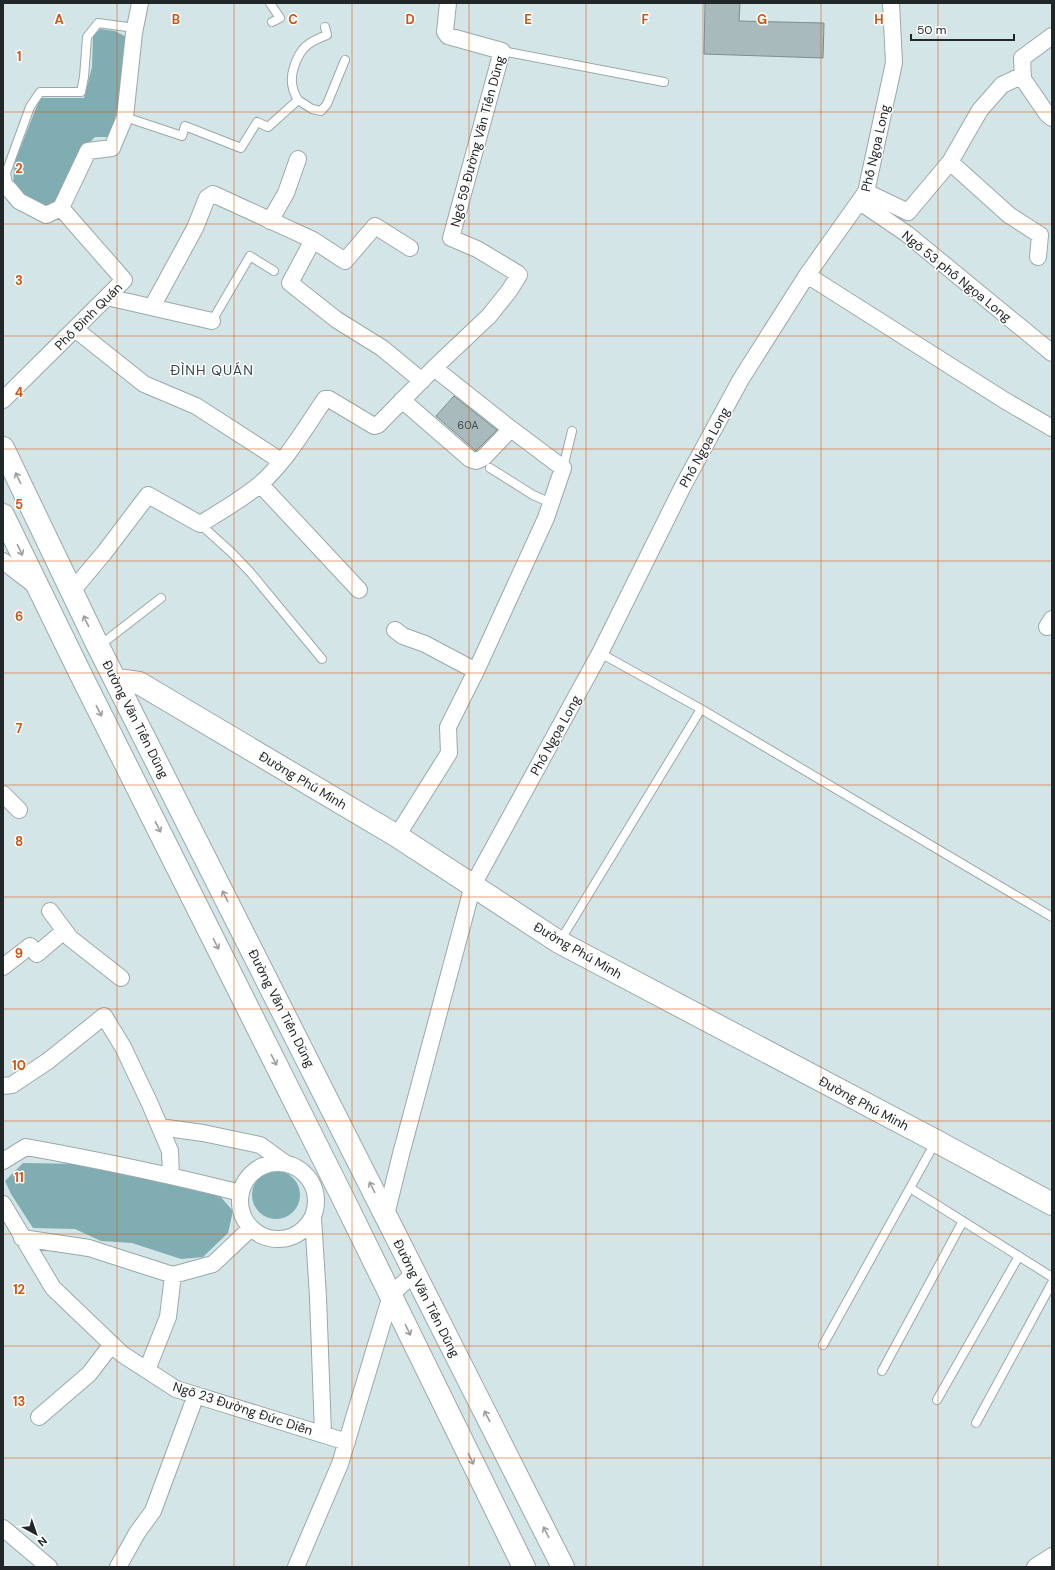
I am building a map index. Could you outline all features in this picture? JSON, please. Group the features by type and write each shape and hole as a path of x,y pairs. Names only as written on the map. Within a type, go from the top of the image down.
{"main road":[{"name":"Đường Văn Tiến Dũng","path":"3,448 98,646 117,680 563,1567"},
{"path":"3,515 79,672 342,1196 524,1567"},
{"name":"Đường Phú Minh","path":"117,680 139,682 397,836 559,942 1052,1204"}],"street":[{"path":"6,188 19,202 46,215 61,208 88,151 112,148 125,117 135,28 140,3"},
{"name":"Ngõ 59 Đường Văn Tiến Dũng","path":"200,524 260,484 281,461 325,399 329,399 374,426 378,425 434,368 489,316 509,291 519,275 484,253 451,238 502,51 448,36 446,32 448,3"},
{"name":"Phố Ngọa Long","path":"386,1215 473,885 600,653 683,486 738,385 807,275 863,197 894,63 891,3"},
{"path":"1052,36 1022,58 1023,79 1047,114 1052,118"},
{"path":"863,197 908,212 950,162 980,110 1002,85 1023,75"},
{"path":"270,221 286,193 298,159"},
{"path":"950,162 1009,215 1040,235 1038,257"},
{"path":"152,307 195,228 207,198 213,194 314,240 345,261 375,226 410,248"},
{"name":"Ngõ 53 phố Ngọa Long","path":"863,197 1052,353"},
{"name":"Phố Đình Quán","path":"3,400 124,280 61,208"},
{"path":"314,240 290,284 337,320 382,348 422,381"},
{"path":"807,275 1004,400 1052,428"},
{"path":"107,297 212,321"},
{"path":"75,329 144,384 196,406 281,461"},
{"path":"397,836 449,753 448,727 476,671 551,503 563,468 434,368"},
{"path":"402,400 473,460 479,461 484,458 511,429"},
{"path":"260,484 360,590"},
{"path":"72,591 104,553 148,495 200,524"},
{"path":"3,561 40,590"},
{"path":"395,630 403,636 425,644 476,671"},
{"path":"3,794 20,810"},
{"path":"50,911 70,938 121,978"},
{"path":"3,966 30,946 37,954 64,931"},
{"path":"3,1086 12,1085 48,1061 104,1016 123,1048 160,1127 170,1151 171,1176"},
{"path":"160,1127 203,1133 260,1145 285,1163 299,1168 309,1178 316,1192 316,1205 313,1218 318,1297 323,1434"},
{"path":"3,1161 26,1147 84,1157 171,1176 241,1194"},
{"path":"285,1163 270,1164 257,1170 246,1180 241,1194 240,1206 244,1218 251,1228 267,1238 285,1239 301,1232 313,1218"},
{"path":"316,1192 342,1196"},
{"name":"Ngõ 23 Đường Đức Diễn","path":"3,1204 53,1288 122,1354 176,1389 347,1442"},
{"path":"22,1238 89,1248 173,1276 214,1264 251,1228"},
{"path":"296,1567 340,1464 391,1295 415,1272"},
{"path":"147,1370 168,1317 173,1276"},
{"path":"39,1417 89,1374 112,1344"},
{"path":"118,1567 137,1534 153,1511 196,1394"},
{"path":"3,1528 49,1567"},
{"path":"1035,1567 1052,1556"}],"lane":[{"path":"270,3 280,18 272,22"},
{"path":"6,188 6,173 30,107 40,92 80,92 84,77 87,37 98,23 135,28"},
{"path":"325,27 327,35 315,39 306,46 297,57 291,77 294,93 298,100 312,109 321,111 327,104 345,60"},
{"path":"502,51 664,82"},
{"path":"125,117 182,136 185,126 241,148 257,122 268,127 298,100"},
{"path":"212,321 250,256 274,271"},
{"path":"563,468 572,431"},
{"path":"490,468 533,495 551,503"},
{"path":"200,524 232,553 250,572 322,659"},
{"path":"98,646 161,598"},
{"path":"600,653 701,709 1052,917"},
{"path":"559,942 701,709"},
{"path":"823,1345 936,1141"},
{"path":"910,1188 1052,1277"},
{"path":"882,1371 963,1221"},
{"path":"937,1400 1019,1256"},
{"path":"976,1423 1052,1283"}],"water":[{"path":"100,29 115,31 130,39 113,131 108,137 95,137 80,153 63,184 55,203 44,207 13,189 14,164 40,98 84,98 92,67 93,36"},
{"path":"23,1163 85,1164 142,1174 220,1196 233,1211 228,1233 203,1257 181,1259 132,1243 101,1241 75,1229 33,1228 11,1194 5,1181"},
{"path":"271,1171 281,1171 293,1178 300,1190 300,1200 293,1212 281,1219 271,1219 263,1215 256,1208 252,1200 252,1190 256,1182 263,1175"}],"building":[{"path":"705,3 740,3 739,21 824,23 823,58 704,54"},
{"path":"454,396 497,430 476,451 436,416"}],"district":[{"name":"ĐÌNH QUÁN","path":"212,370"}]}
